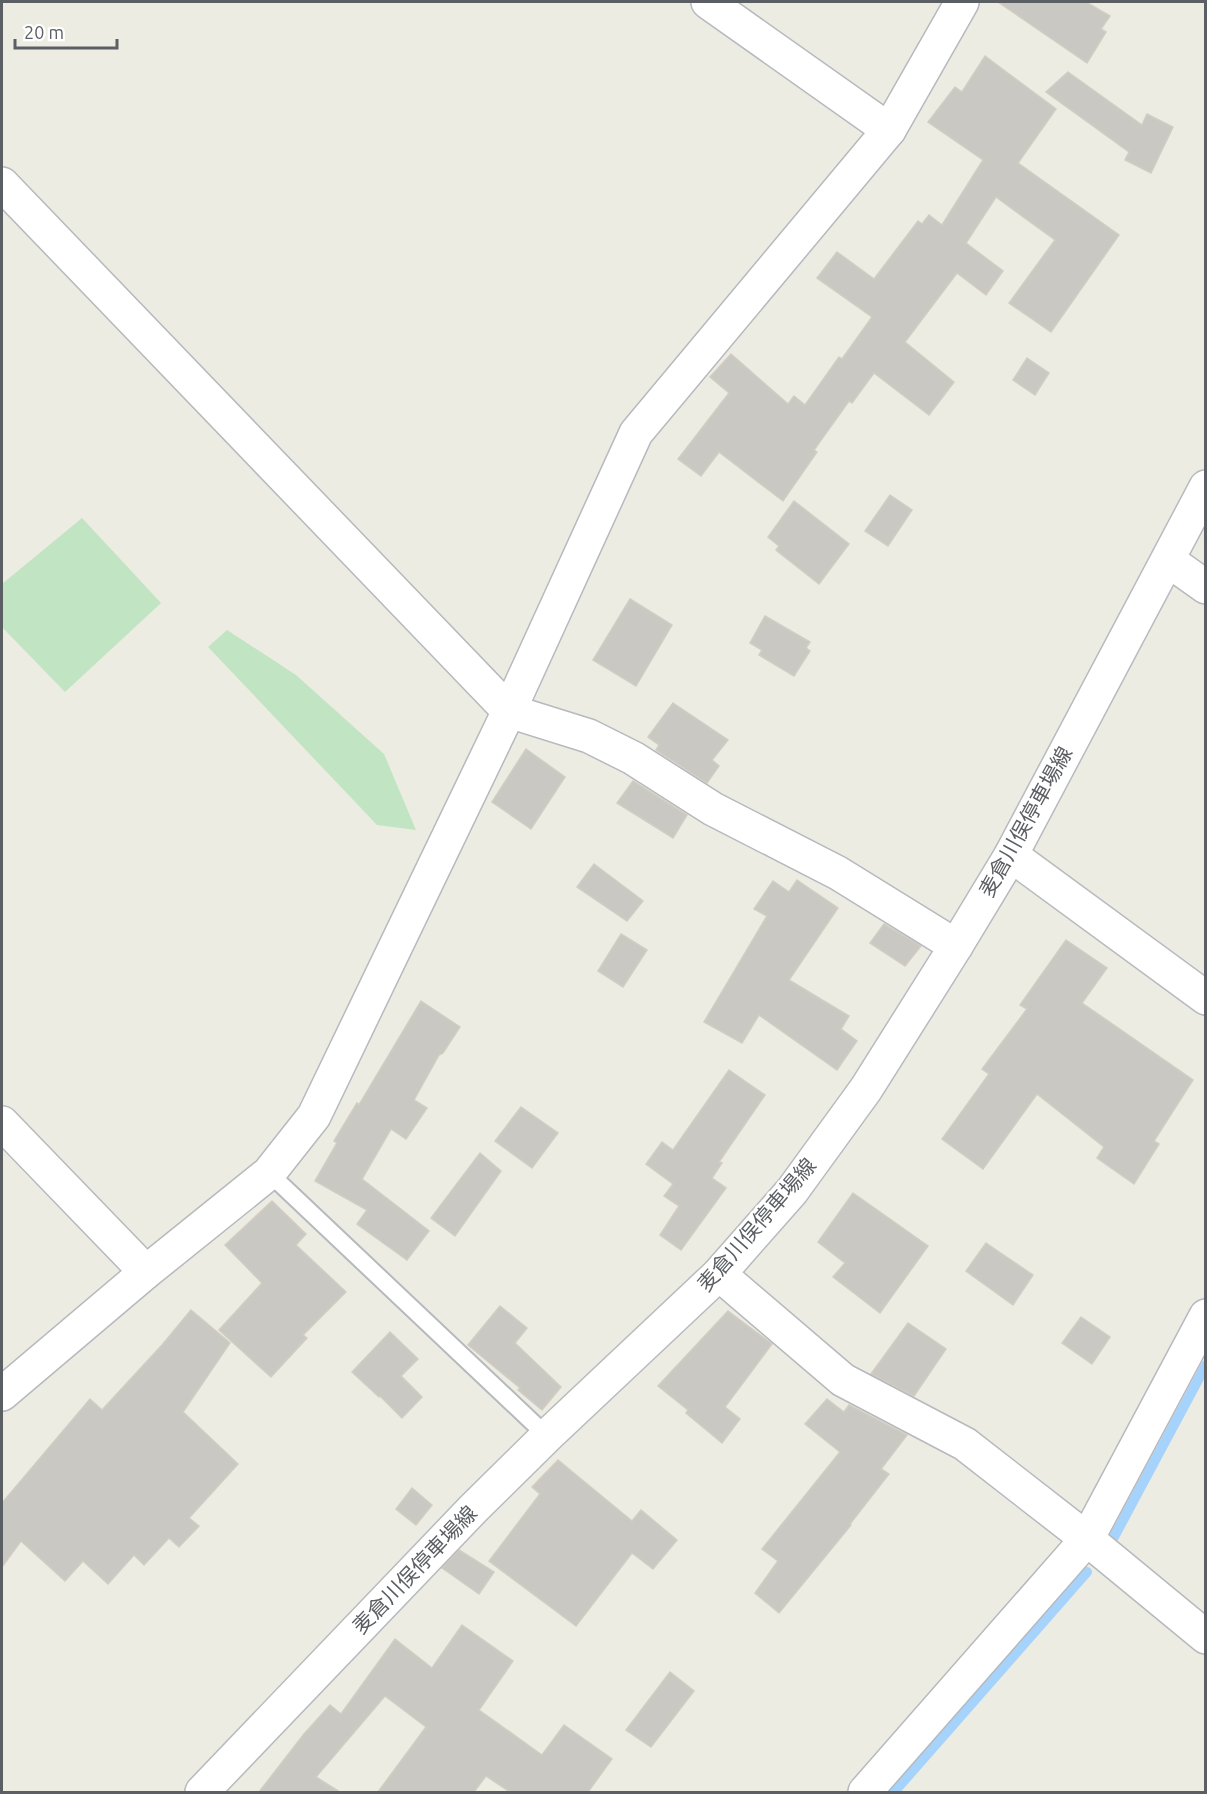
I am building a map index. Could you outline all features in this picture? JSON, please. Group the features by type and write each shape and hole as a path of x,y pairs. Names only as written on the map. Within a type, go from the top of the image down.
{"street":[{"path":"708,2 889,130"},
{"path":"2,1394 146,1272 269,1173 314,1116 508,711 636,433 889,130 962,2"},
{"path":"2,184 508,711 589,736 633,758 702,803 838,873 956,946"},
{"name":"麦倉川俣停車場線","path":"202,1792 473,1509 719,1274 792,1191 866,1089 1011,855 1206,488"},
{"path":"1168,560 1206,587"},
{"path":"1011,855 1206,998"},
{"path":"2,1123 146,1272"},
{"path":"719,1274 843,1380 965,1444 1087,1539 1206,1637"},
{"path":"865,1792 1087,1539 1206,1316"}],"lane":[{"path":"269,1173 547,1436"}],"green space":[{"path":"82,518 161,603 65,692 2,627 2,584"},
{"path":"227,630 296,675 384,754 416,830 377,825 208,647"}],"building":[{"path":"998,2 1086,2 1110,16 1101,29 1106,32 1087,63"},
{"path":"985,56 1056,109 1018,163 1119,235 1051,332 1009,303 1055,240 996,197 966,243 1003,271 986,295 957,273 905,342 954,382 929,415 874,373 852,403 849,401 814,450 817,452 783,501 719,452 701,476 678,459 729,393 710,377 731,354 788,404 794,396 805,405 839,357 842,359 872,317 817,278 837,252 874,279 918,221 922,224 929,215 942,225 983,160 928,122 955,87 962,92"},
{"path":"1068,72 1142,125 1147,114 1173,127 1151,173 1125,160 1129,152 1046,92"},
{"path":"1027,358 1049,373 1035,395 1013,380"},
{"path":"890,495 912,510 888,546 865,531"},
{"path":"794,501 849,544 819,584 776,550 779,546 768,537"},
{"path":"630,599 672,625 636,686 593,660"},
{"path":"765,616 810,642 806,648 810,651 794,676 759,655 762,650 750,643"},
{"path":"673,703 728,740 712,760 719,766 707,783 656,750 659,745 648,737"},
{"path":"526,749 565,777 531,829 492,802"},
{"path":"633,781 687,815 673,838 617,803"},
{"path":"594,864 643,901 627,921 577,887"},
{"path":"797,880 838,908 789,980 849,1016 841,1029 857,1041 837,1070 759,1015 742,1043 704,1022 767,916 754,909 773,881 789,892"},
{"path":"884,924 921,946 905,966 870,943"},
{"path":"621,934 647,950 623,987 598,971"},
{"path":"1066,940 1107,968 1082,1003 1193,1080 1154,1141 1159,1144 1134,1184 1097,1158 1104,1147 1037,1094 983,1169 942,1139 989,1074 982,1069 1027,1009 1020,1005"},
{"path":"421,1001 460,1027 443,1053 439,1055 414,1100 427,1108 406,1139 391,1129 362,1179 429,1231 407,1260 357,1224 367,1210 315,1181 337,1143 334,1141 357,1103 359,1105"},
{"path":"729,1070 765,1095 719,1162 722,1163 712,1178 726,1188 681,1250 660,1235 679,1206 664,1196 673,1184 646,1164 662,1142 673,1150"},
{"path":"521,1107 558,1133 532,1168 495,1141"},
{"path":"480,1153 501,1171 455,1236 431,1218"},
{"path":"853,1193 928,1246 880,1313 833,1277 845,1263 818,1242"},
{"path":"272,1201 306,1234 296,1245 346,1292 303,1335 307,1338 271,1377 219,1330 262,1283 225,1245"},
{"path":"986,1243 1033,1275 1013,1305 966,1271"},
{"path":"500,1306 527,1328 515,1343 561,1387 542,1410 518,1390 520,1388 468,1345"},
{"path":"191,1310 230,1343 183,1412 238,1464 189,1518 199,1526 179,1547 169,1538 144,1565 134,1555 108,1584 83,1561 65,1581 21,1541 2,1567 2,1503 90,1399 102,1410"},
{"path":"728,1311 772,1344 725,1407 740,1419 722,1443 686,1413 688,1410 658,1386"},
{"path":"1081,1317 1110,1337 1092,1364 1062,1343"},
{"path":"908,1323 946,1349 914,1396 871,1374"},
{"path":"390,1332 418,1359 401,1376 422,1397 402,1418 352,1372"},
{"path":"827,1399 844,1412 849,1405 907,1435 881,1469 889,1474 851,1525 779,1613 755,1593 778,1561 762,1549 840,1452 805,1424"},
{"path":"558,1460 632,1521 641,1510 677,1540 653,1569 632,1553 576,1626 489,1561 540,1494 532,1487"},
{"path":"412,1488 432,1505 416,1525 396,1509"},
{"path":"459,1550 494,1572 479,1594 442,1568"},
{"path":"462,1625 513,1661 479,1710 542,1755 564,1725 612,1759 588,1792 510,1792 486,1776 474,1792 378,1792 426,1727 385,1696 316,1777 340,1792 259,1792 304,1734 330,1705 341,1714 395,1639 432,1668"},
{"path":"670,1672 694,1691 651,1747 626,1730"}],"waterway":[{"path":"1114,1537 1206,1365"},
{"path":"894,1792 1087,1572"}]}
